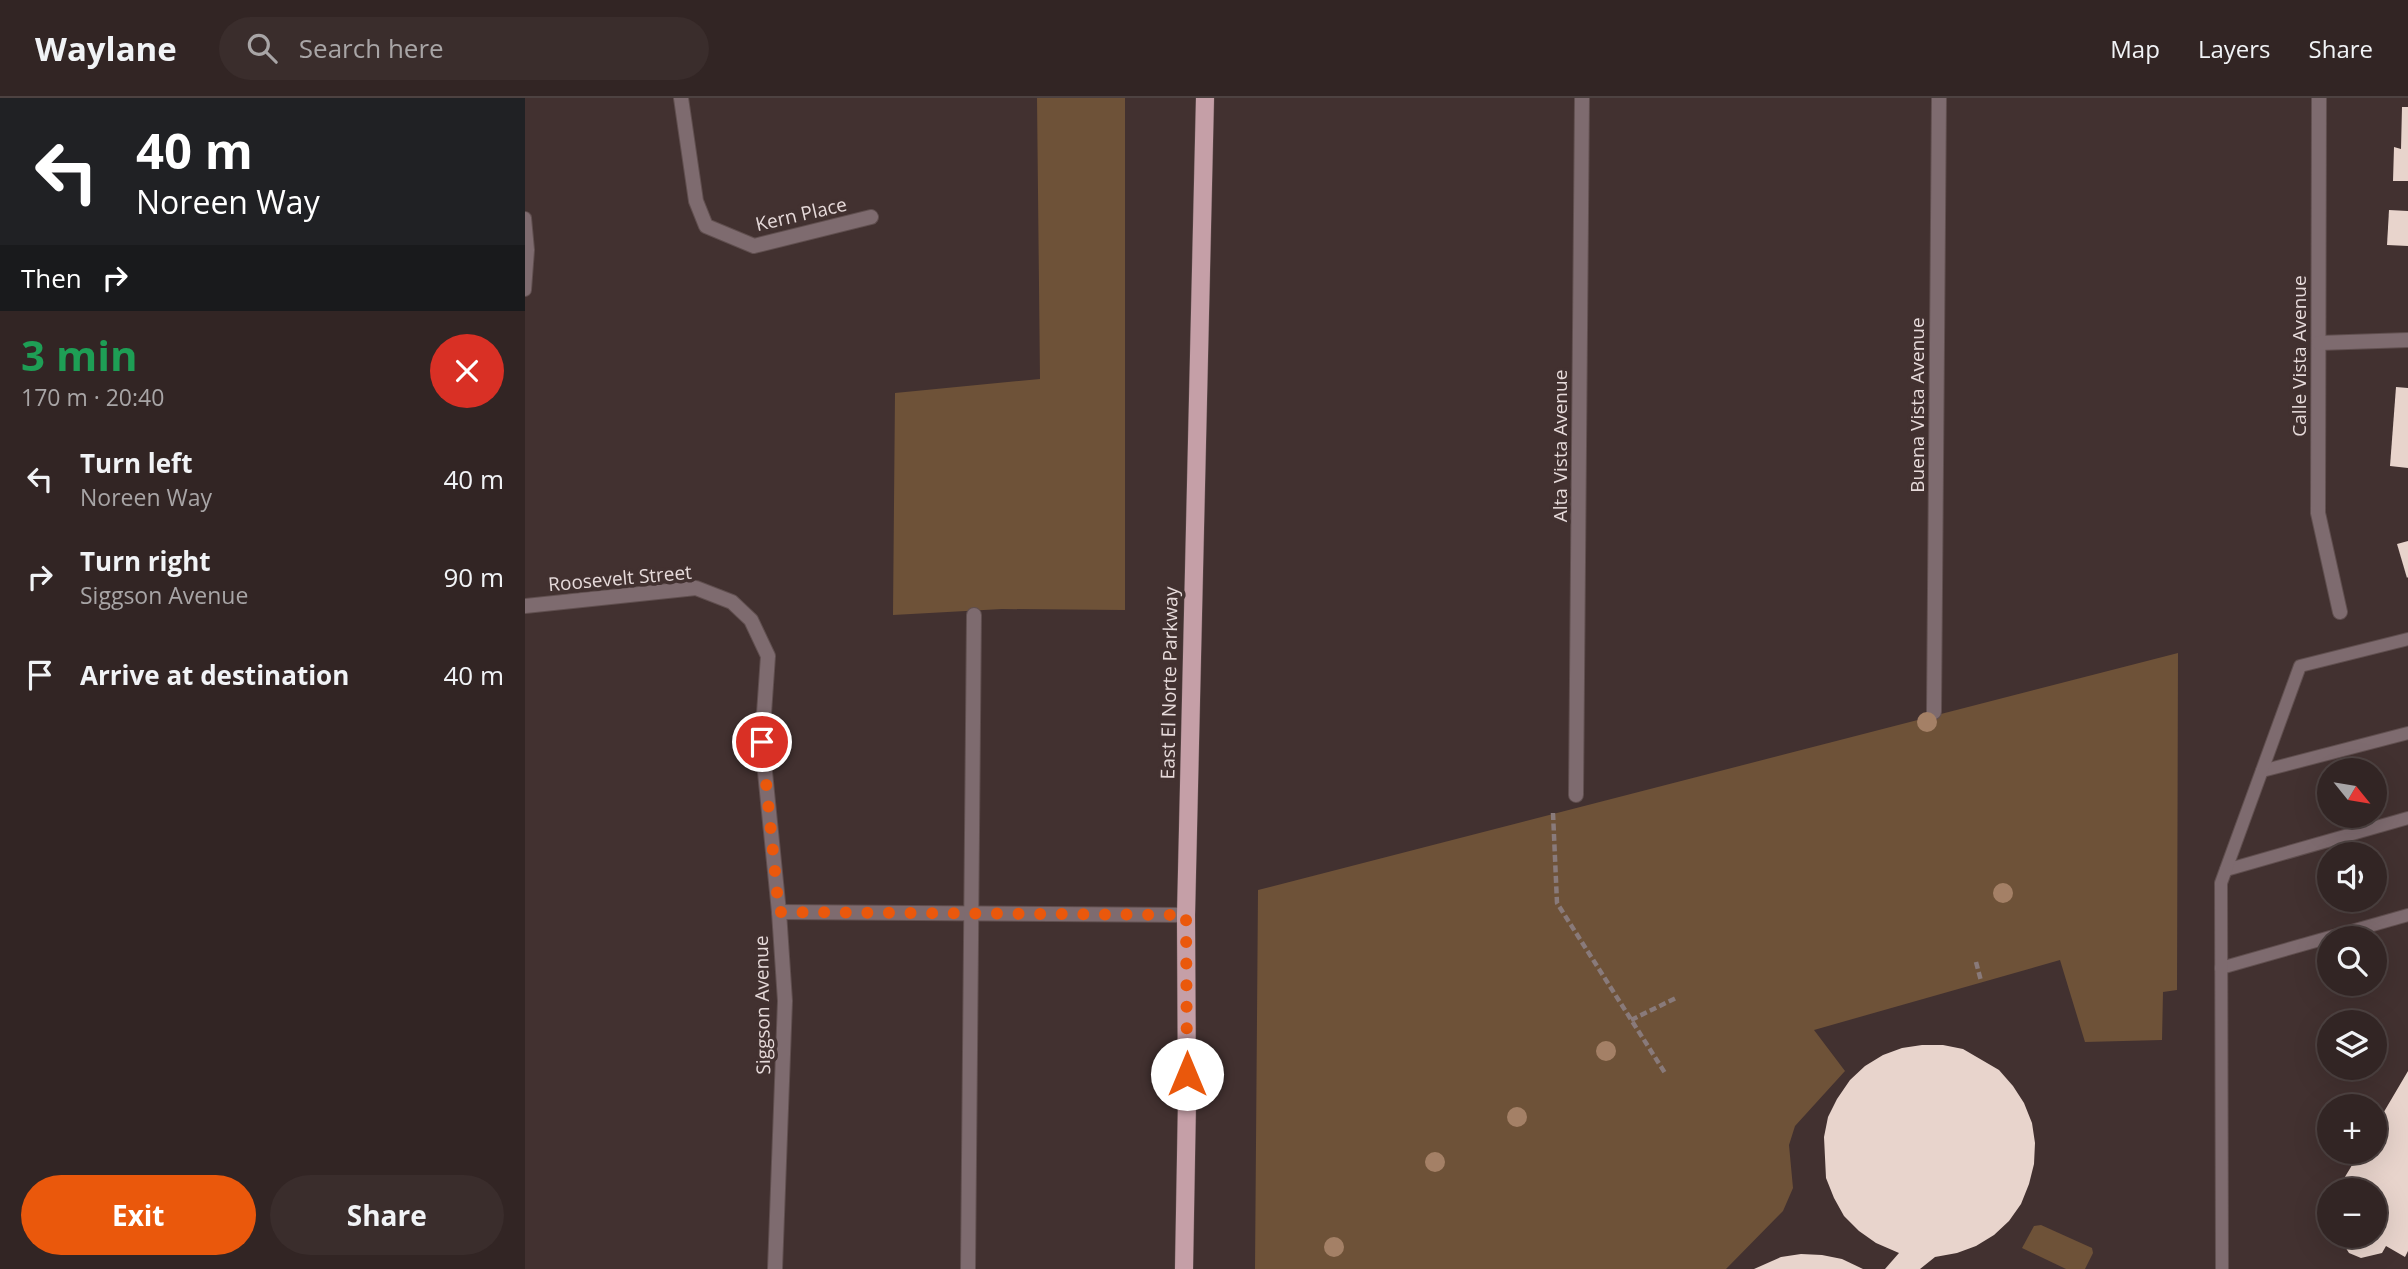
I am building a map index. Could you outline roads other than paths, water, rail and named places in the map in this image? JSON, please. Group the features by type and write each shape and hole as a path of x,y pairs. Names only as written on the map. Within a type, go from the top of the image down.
{"main road":[{"name":"East El Norte Parkway","path":"1184,1269 1186,915 1205,98"}],"street":[{"name":"Kern Place","path":"681,98 696,201 706,226 754,246 871,217"},
{"name":"Alta Vista Avenue","path":"1576,795 1582,98"},
{"name":"Buena Vista Avenue","path":"1934,712 1939,98"},
{"name":"Calle Vista Avenue","path":"2319,98 2318,513 2340,612"},
{"path":"2319,343 2408,340"},
{"name":"Roosevelt Street","path":"525,606 696,588 732,602 751,620"},
{"path":"968,1269 974,615"},
{"name":"Siggson Avenue","path":"751,620 768,656 762,742 785,1001 775,1269"},
{"path":"779,912 1186,915"}],"lane":[{"path":"525,218 528,250 525,290"},
{"path":"2222,1269 2221,883 2300,666 2408,639"},
{"path":"2262,771 2408,733"},
{"path":"2226,870 2408,818"},
{"path":"2221,968 2408,915"}]}
